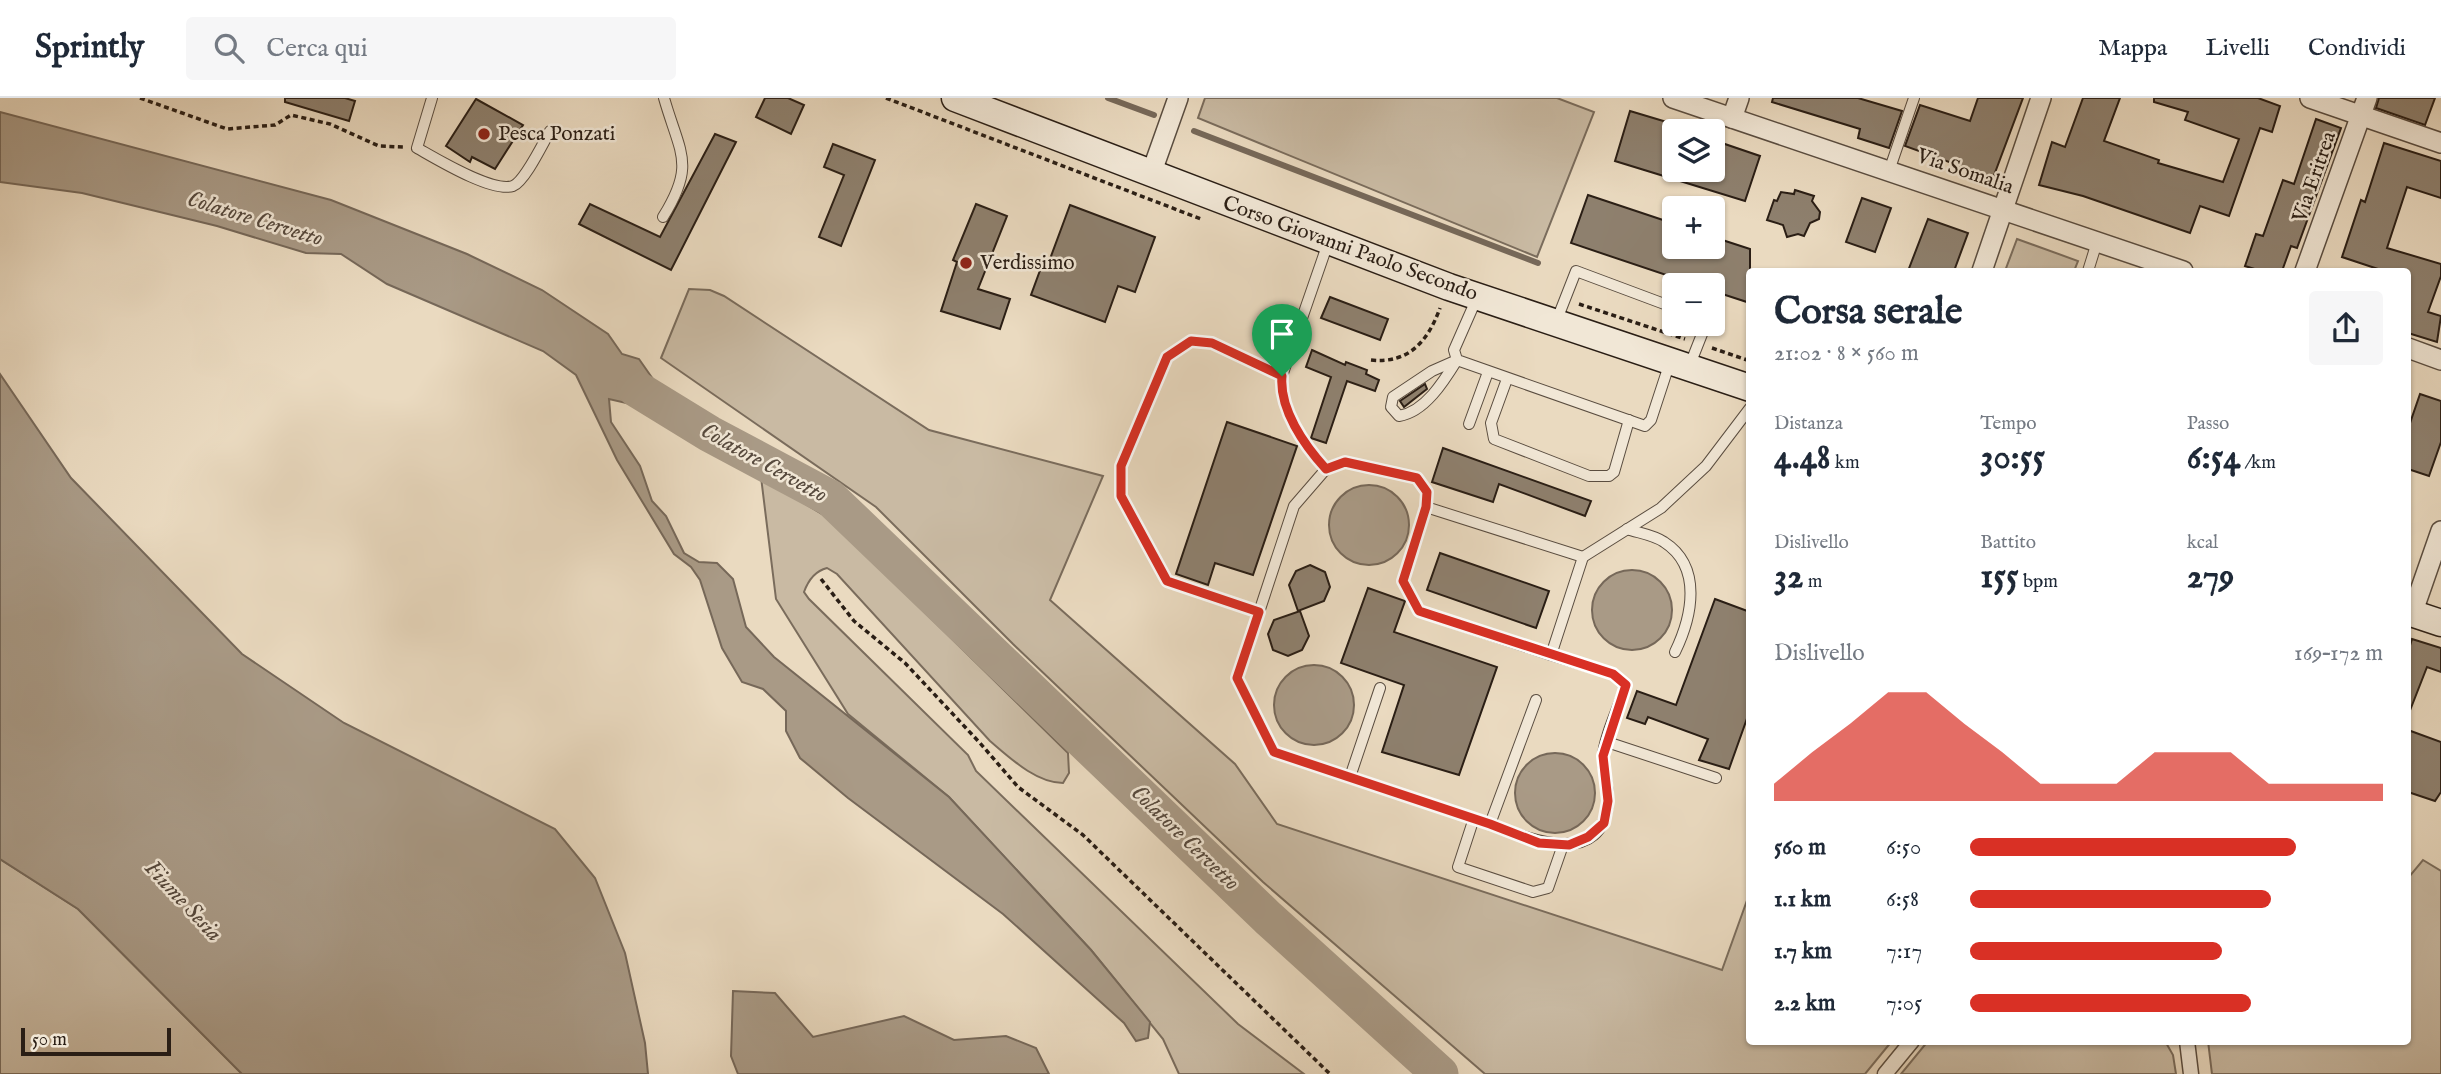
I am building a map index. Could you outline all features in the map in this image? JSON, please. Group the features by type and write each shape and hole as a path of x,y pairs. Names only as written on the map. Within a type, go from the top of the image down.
{"main road":[{"name":"Corso Giovanni Paolo Secondo","path":"955,98 1328,243 1478,297 1746,387"},
{"path":"2411,613 2441,623"}],"street":[{"path":"1151,174 1178,98"},
{"name":"Via Somalia","path":"1673,98 2174,268"},
{"path":"1732,118 1739,98"},
{"path":"1983,268 2040,98"},
{"path":"2310,98 2364,106 2441,143"},
{"name":"Via Eritrea","path":"2306,268 2364,106"},
{"path":"2411,349 2441,360"},
{"path":"2411,610 2441,531"},
{"path":"1885,1074 1909,1045"},
{"path":"2187,1045 2191,1074"}],"lane":[{"path":"432,98 417,148 444,163 496,185 513,186 522,178 550,131"},
{"path":"663,217 684,176 684,162 664,98"},
{"path":"1889,171 1914,98"},
{"path":"2089,268 2097,242"},
{"path":"1326,469 1312,454 1292,421 1281,391 1282,376 1328,243"},
{"path":"1556,322 1576,271 1662,303"},
{"path":"1478,297 1454,350 1457,360 1443,384 1411,414 1399,416 1391,407 1393,397 1457,360 1645,426 1651,421 1679,364 1698,336"},
{"path":"1259,612 1167,581 1121,496 1121,466 1167,357 1191,341 1212,343 1282,376"},
{"path":"1469,424 1488,372"},
{"path":"1507,379 1491,423 1494,439 1589,476 1609,476 1614,472 1629,420"},
{"path":"1551,655 1583,557 1661,508 1706,466 1746,413"},
{"path":"1345,462 1417,478 1427,492 1426,507 1403,581 1419,611 1613,674 1626,685 1603,756 1608,801 1604,823 1588,837 1563,845 1539,843 1474,818 1274,752 1237,678 1294,506 1326,469 1345,462"},
{"path":"1426,507 1583,557"},
{"path":"1627,529 1664,541 1684,562 1692,590 1687,627 1675,652"},
{"path":"1350,777 1380,688"},
{"path":"1490,824 1536,700"},
{"path":"1608,742 1716,778"},
{"path":"1474,818 1458,867 1533,892 1548,888 1563,845"}],"path":[{"path":"140,98 227,129 275,125 291,115 330,124 379,146 417,148"},
{"path":"1371,360 1385,362 1404,357 1417,348 1427,338 1449,287"},
{"path":"821,579 854,621 905,663 981,743 1017,787 1083,835 1330,1074"}],"shaded area":[{"path":"1205,98 1557,98 1594,112 1537,257 1198,118"},
{"path":"2017,239 2078,261 2075,268 2006,268"},
{"path":"689,289 710,290 724,296 929,430 1103,476 1050,600 1235,764 1277,824 1722,970 1746,903 1746,1045 1889,1045 1865,1074 1485,1074 1263,882 1013,644 876,507 661,358"},
{"path":"761,477 830,519 1068,753 1069,773 1063,783 1033,774 990,741 837,574 827,568 816,574 804,592 809,599 968,755 976,771 1238,1024 1304,1074 1179,1074 1163,1039 1091,950 949,797 848,714 776,599"},
{"path":"0,859 78,909 242,1074 0,1074"},
{"path":"2423,860 2441,871 2441,1074 2212,1074 2208,1045 2411,1045 2411,874"},
{"path":"1925,1045 2167,1045 2173,1055 2176,1074 1901,1074"}],"water":[{"path":"0,112 331,200 467,254 542,290 608,334 622,354 639,359 678,415 609,399 611,422 640,466 652,501 666,516 684,553 699,562 717,563 733,579 746,627 774,657 949,797 1091,950 1150,1022 1148,1038 1136,1041 1124,1023 1003,914 848,798 800,758 786,731 786,711 763,689 742,682 722,648 700,580 691,567 674,554 617,460 576,375 543,351 387,284 341,254 306,253 217,226 82,193 0,182"},
{"name":"Fiume Sesia","path":"0,374 71,478 242,654 344,723 555,829 595,878 625,953 645,1043 648,1074 242,1074 78,909 0,859"},
{"path":"1369,485 1384,488 1397,497 1406,510 1409,525 1406,540 1397,553 1384,562 1369,565 1354,562 1341,553 1332,540 1329,525 1332,510 1341,497 1354,488"},
{"path":"1632,570 1647,573 1660,582 1669,595 1672,610 1669,625 1660,638 1647,647 1632,650 1617,647 1604,638 1595,625 1592,610 1595,595 1604,582 1617,573"},
{"path":"1314,665 1329,668 1342,677 1351,690 1354,705 1351,720 1342,733 1329,742 1314,745 1299,742 1286,733 1277,720 1274,705 1277,690 1286,677 1299,668"},
{"path":"1555,753 1570,756 1583,765 1592,778 1595,793 1592,808 1583,821 1570,830 1555,833 1540,830 1527,821 1518,808 1515,793 1518,778 1527,765 1540,756"},
{"path":"733,991 775,993 813,1037 904,1016 954,1040 1006,1036 1036,1048 1049,1074 738,1074 731,1056"}],"building":[{"path":"285,98 345,98 355,101 349,121 285,102"},
{"path":"765,98 788,98 804,105 791,134 756,117"},
{"path":"1773,98 1858,98 1902,111 1889,148 1858,138 1860,129 1772,102"},
{"path":"1978,98 2023,98 1993,178 1905,146 1920,105 1970,121"},
{"path":"2083,98 2120,98 2104,141 2159,160 2158,163 2223,182 2239,139 2185,120 2188,112 2154,102 2154,98 2258,98 2280,106 2272,132 2260,128 2229,216 2200,206 2190,233 2083,196 2039,185 2052,142 2065,147"},
{"path":"2379,98 2435,98 2425,125 2376,108"},
{"path":"476,99 523,125 495,169 472,157 470,162 446,146"},
{"path":"1630,111 1662,121 1662,175 1615,161"},
{"path":"2316,119 2341,128 2297,248 2291,246 2283,268 2245,266 2256,234 2263,236 2283,180 2294,184"},
{"path":"715,134 736,142 671,270 579,224 590,204 660,237"},
{"path":"2384,143 2441,161 2441,198 2407,187 2387,248 2441,264 2441,276 2428,312 2441,316 2437,342 2411,334 2411,268 2375,268 2342,257 2361,200 2365,202"},
{"path":"833,144 875,160 841,246 819,237 844,175 824,167"},
{"path":"1725,144 1760,156 1745,201 1683,182 1725,182"},
{"path":"1795,190 1814,196 1812,201 1820,212 1819,219 1810,223 1804,236 1798,234 1787,237 1783,225 1767,220 1774,200 1777,201 1781,192 1794,194"},
{"path":"1588,195 1662,220 1662,259 1725,259 1725,241 1750,249 1750,268 1746,268 1746,302 1725,295 1725,273 1662,274 1571,243"},
{"path":"1862,198 1891,208 1875,252 1846,242"},
{"path":"976,204 1007,216 978,289 1010,299 1000,329 941,311 957,262 953,260"},
{"path":"1070,205 1155,237 1135,292 1118,286 1105,322 1031,295 1042,265 1047,267"},
{"path":"1928,219 1968,233 1955,268 1909,268"},
{"path":"1330,297 1388,319 1380,340 1321,318"},
{"path":"1312,350 1345,365 1346,362 1367,370 1366,374 1379,380 1375,391 1347,381 1326,443 1311,438 1331,377 1306,367"},
{"path":"1425,384 1427,389 1404,407 1400,401"},
{"path":"2420,394 2441,401 2441,442 2429,476 2411,470 2411,420"},
{"path":"1227,422 1297,446 1253,575 1215,563 1208,585 1176,574"},
{"path":"1443,448 1591,501 1585,516 1499,484 1493,502 1432,482"},
{"path":"1440,553 1549,591 1536,628 1427,590"},
{"path":"1310,565 1325,572 1330,587 1324,601 1298,611 1289,585 1296,571"},
{"path":"1368,588 1405,601 1394,632 1497,667 1459,775 1382,752 1404,685 1341,663"},
{"path":"1715,599 1746,611 1746,721 1729,769 1699,760 1708,739 1648,717 1645,724 1627,718 1637,691 1676,705"},
{"path":"1300,611 1309,636 1302,650 1288,656 1273,650 1268,634 1274,620"},
{"path":"2412,639 2441,648 2441,672 2427,667 2411,708"},
{"path":"2411,731 2441,742 2441,792 2435,801 2411,793"}],"waterway":[{"path":"1108,98 1154,115"},
{"path":"1194,131 1538,263"},
{"name":"Colatore Cervetto","path":"635,388 710,434 830,498 1268,918 1440,1074"}],"place":[{"name":"Pesca Ponzati","path":"484,134"},
{"name":"Verdissimo","path":"966,263"}],"route":[{"path":"1191,341 1212,343 1282,376 1281,391 1292,421 1312,454 1326,469 1345,462 1417,478 1427,492 1426,507 1403,581 1419,611 1613,674 1626,685 1603,756 1608,801 1604,823 1588,837 1569,845 1539,843 1274,752 1237,678 1259,612 1167,581 1121,496 1121,466 1167,357 1191,341"}]}
